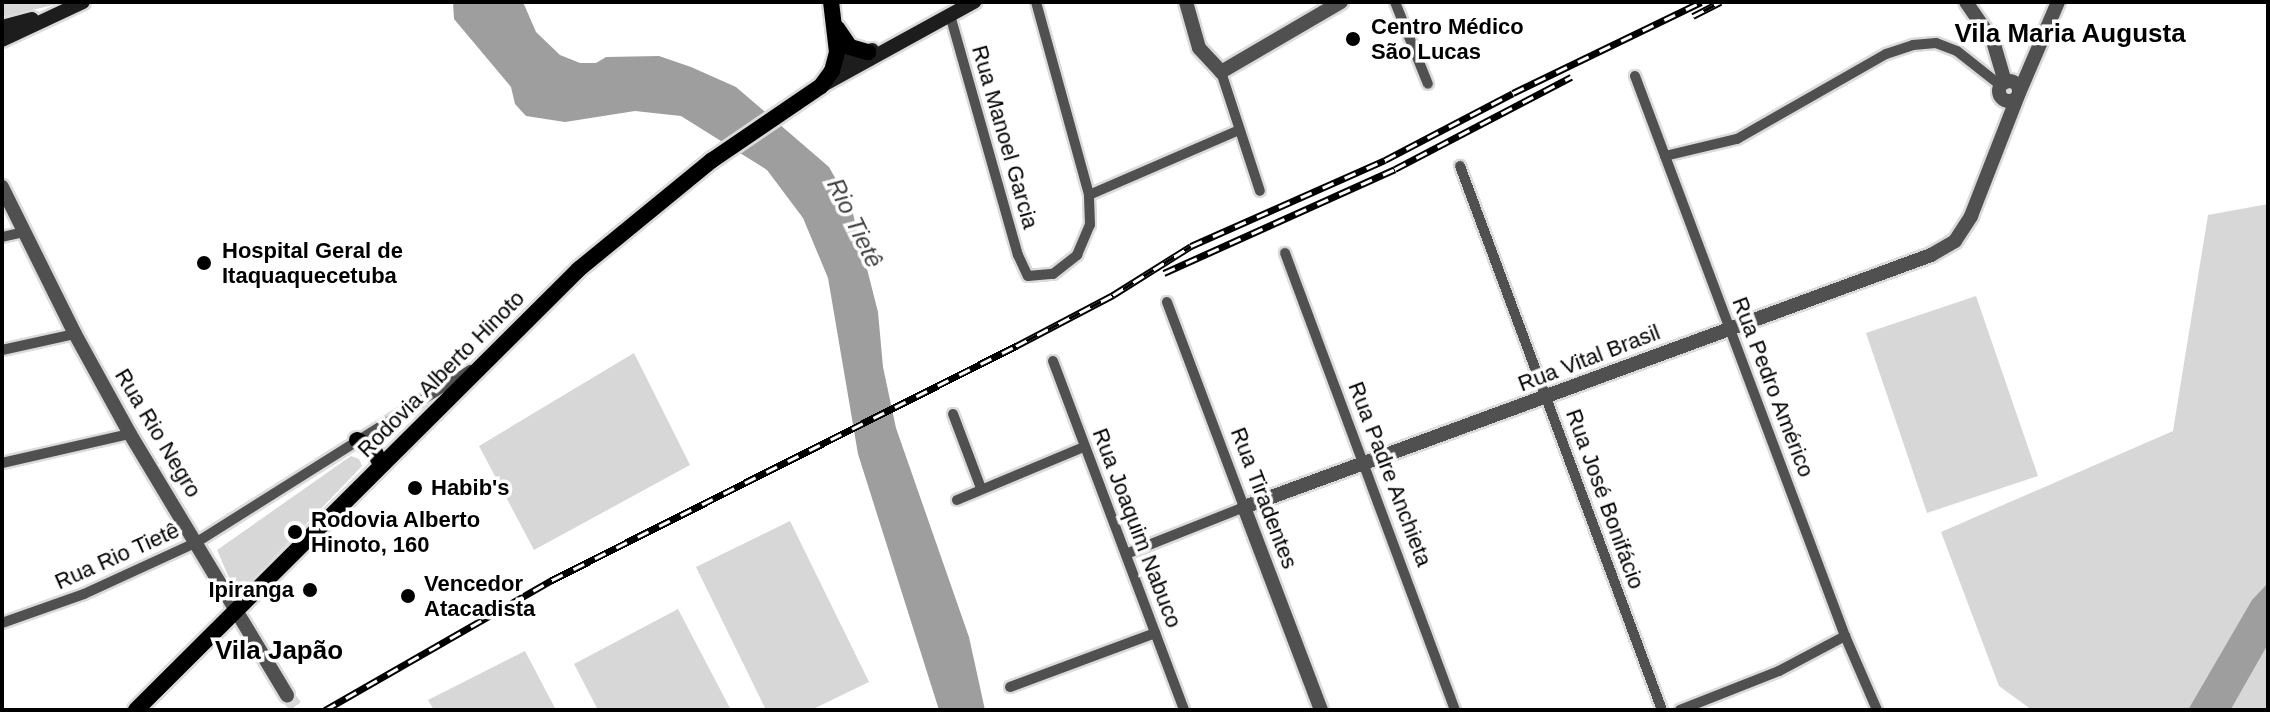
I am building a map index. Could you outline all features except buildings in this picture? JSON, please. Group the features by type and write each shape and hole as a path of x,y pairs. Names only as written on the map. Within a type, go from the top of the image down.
{"main road":[{"path":"831,2 836,25 835,65 917,32"},
{"path":"821,86 974,2"},
{"path":"2,47 6,34 77,5"},
{"path":"836,25 850,47 868,52"},
{"name":"Rodovia Alberto Hinoto","path":"136,710 536,309 614,239 711,161 821,86 835,65"},
{"name":"Rodovia Alberto Hinoto","path":"798,100 835,65"},
{"path":"357,440 373,448 381,465"}],"street":[{"path":"1036,2 1089,195 1239,130"},
{"path":"1186,2 1199,48 1221,72 1260,191"},
{"path":"1221,72 1341,2"},
{"path":"1395,2 1428,84"},
{"path":"1966,2 1993,41 2009,90"},
{"name":"Rua Vital Brasil","path":"1126,554 1244,507 1546,399 1931,255 1955,241 1971,216 2004,134 2009,90 2033,61 2058,2"},
{"name":"Rua Manoel Garcia","path":"950,15 1023,271 1028,276 1043,278 1067,267 1077,255 1090,225 1089,195"},
{"path":"1665,156 1737,139 1886,54 1913,45 1936,43 1957,51 2009,90"},
{"name":"Rua Pedro Américo","path":"1635,76 1845,636 1877,710"},
{"name":"Rua José Bonifácio","path":"1460,166 1662,710"},
{"name":"Rua Rio Negro","path":"2,187 75,334 130,434 287,695"},
{"path":"2,237 24,232"},
{"name":"Rua Padre Anchieta","path":"1285,253 1455,710"},
{"name":"Rua Tiradentes","path":"1167,302 1321,710"},
{"path":"2,350 75,334"},
{"name":"Rua Rio Tietê","path":"2,623 84,594 197,542 486,361"},
{"name":"Rua Joaquim Nabuco","path":"1053,361 1184,710"},
{"path":"953,414 981,488"},
{"path":"2,463 130,434"},
{"path":"957,500 1084,447"},
{"path":"1010,687 1155,633"},
{"path":"1680,710 1779,671 1845,636"}],"shaded area":[{"path":"2,2 66,2 2,17"},
{"path":"2268,204 2268,710 2032,710 1999,686 1941,532 2173,431 2208,215"},
{"path":"1976,296 2038,476 1927,513 1866,333"},
{"path":"634,353 690,465 534,550 479,446"},
{"path":"351,456 359,459 362,466 237,596 217,550"},
{"path":"790,521 869,682 811,710 766,710 696,567"},
{"path":"678,609 731,710 598,710 574,664"},
{"path":"525,651 556,710 434,710 428,700"}],"water":[{"name":"Rio Tietê","path":"453,2 523,2 536,32 560,55 580,63 596,63 606,57 659,56 691,67 736,87 829,167 851,206 878,312 883,367 896,428 969,637 985,710 939,710 858,454 828,278 803,218 767,170 681,116 635,111 565,122 526,116 515,104 511,87 454,19"},
{"path":"2268,583 2268,644 2231,709 2188,710 2252,600"}],"tunnel":[{"path":"287,695 298,710"}],"railway":[{"path":"325,710 552,580 1016,346 1113,295 1191,246 1385,160 1513,93 1701,2"},
{"path":"1693,16 1721,2"},
{"path":"1164,273 1395,169 1571,77"}],"place":[{"name":"Centro Médico São Lucas","path":"1353,39"},
{"name":"Hospital Geral de Itaquaquecetuba","path":"204,263"},
{"name":"Habib's","path":"415,488"},
{"name":"Rodovia Alberto Hinoto, 160","path":"295,532"},
{"name":"Ipiranga","path":"310,590"},
{"name":"Vencedor Atacadista","path":"408,596"}],"district":[{"name":"Vila Maria Augusta","path":"2070,34"},
{"name":"Vila Japão","path":"279,651"}]}
